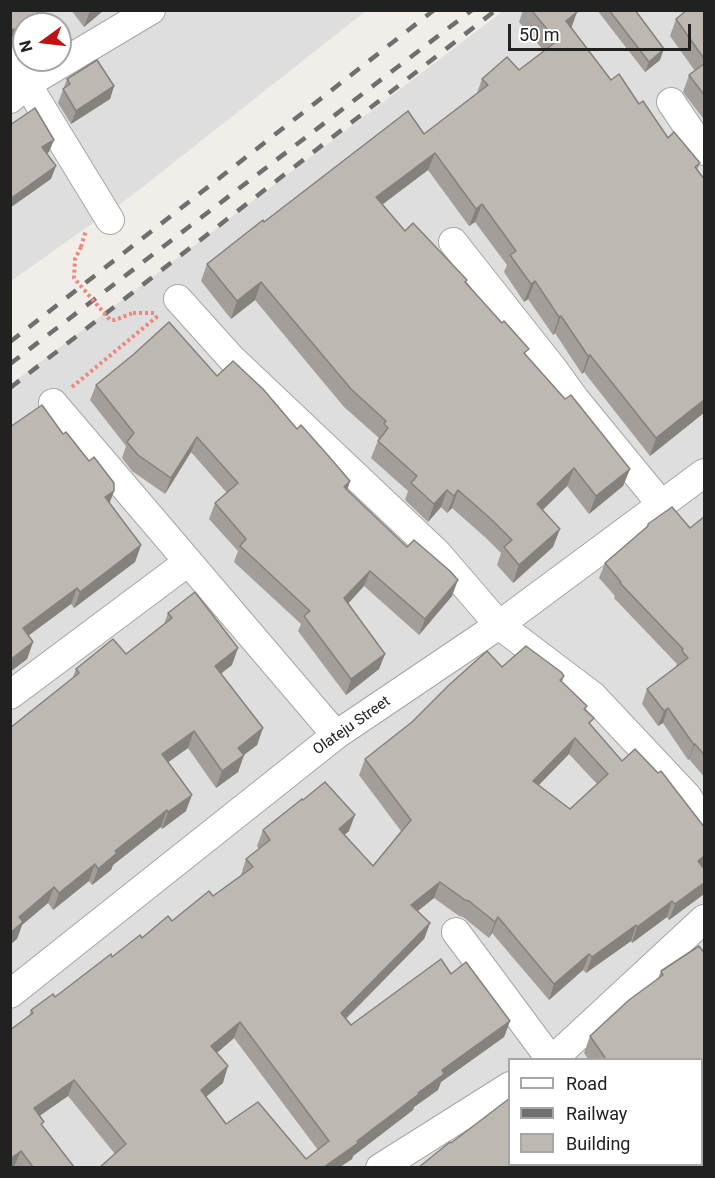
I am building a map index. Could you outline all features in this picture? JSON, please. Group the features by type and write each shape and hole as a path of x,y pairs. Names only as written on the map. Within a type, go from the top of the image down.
{"street":[{"path":"110,220 16,82 151,10"},
{"path":"671,102 705,152"},
{"path":"453,242 575,399 661,504"},
{"path":"178,299 232,359 437,553 499,625 594,696 687,796 705,824"},
{"path":"53,403 336,735"},
{"name":"Olateju Street","path":"10,994 336,735 499,625 705,473"},
{"path":"10,695 188,562"},
{"path":"552,1058 705,919"},
{"path":"456,932 550,1058"},
{"path":"380,1167 508,1087"}],"path":[{"path":"53,403 162,313 133,313 110,320 74,278 75,259 81,247"}],"shaded area":[{"path":"11,11 366,11 130,197 11,281"},
{"path":"503,11 704,11 704,1167 11,1167 10,385"}],"building":[{"path":"10,10 40,10 39,12 12,12 12,30 10,30"},
{"path":"531,10 576,10 577,12 566,21 611,80 619,74 639,104 643,101 668,138 674,132 700,163 695,167 705,180 705,399 656,438 590,355 588,356 535,281 531,284 510,255 516,251 482,204 476,209 435,153 376,197 405,231 413,223 467,280 465,282 529,349 524,353 565,399 571,395 630,469 596,496 574,468 537,504 560,529 519,565 504,547 512,540 458,490 454,496 447,490 434,504 411,483 417,476 378,441 388,428 384,424 386,421 351,389 261,282 237,301 207,264 408,111 424,134 488,85 482,79 507,57 519,70 557,41"},
{"path":"609,10 635,10 664,49 649,62"},
{"path":"687,10 705,10 705,60 676,19"},
{"path":"97,60 114,86 76,111 63,89 70,84 67,79"},
{"path":"705,63 705,96 689,75"},
{"path":"35,108 54,140 42,147 56,166 10,199 10,125"},
{"path":"169,322 217,376 233,361 263,389 297,429 301,425 325,452 350,481 344,487 407,547 414,540 458,580 425,619 370,571 344,598 385,654 351,679 304,616 310,611 240,546 246,539 215,503 238,483 197,437 171,478 138,455 127,442 134,433 96,385"},
{"path":"42,405 63,434 66,432 89,461 94,457 114,483 114,491 105,497 141,545 80,592 77,588 23,628 33,642 10,660 10,427"},
{"path":"672,507 690,528 705,516 705,756 694,745 668,708 664,711 647,689 688,658 682,651 683,649 620,583 605,563 648,524"},
{"path":"195,592 238,648 215,666 263,728 238,748 244,755 222,771 194,731 162,754 192,795 168,812 167,810 115,851 117,853 98,869 95,864 59,893 54,887 19,917 23,922 10,933 10,728 79,673 76,669 113,639 126,654 172,618 168,613"},
{"path":"526,646 561,672 564,676 560,680 587,706 584,709 594,718 589,723 622,761 635,749 658,773 661,771 705,828 705,855 698,861 705,870 705,882 675,904 672,901 592,957 589,954 554,984 498,917 495,922 440,882 411,905 430,923 341,1013 351,1025 441,959 451,974 466,962 510,1021 442,1070 444,1074 357,1141 358,1143 324,1167 100,1167 126,1144 74,1080 34,1108 44,1122 41,1124 74,1167 33,1167 21,1151 10,1159 10,1030 33,1013 31,1010 53,994 55,997 111,954 112,957 140,935 142,938 168,916 172,921 209,891 213,896 253,867 246,859 270,840 263,830 325,782 355,815 339,829 373,866 411,820 365,759 412,722 487,651 502,667","holes":["575,738 608,774 570,809 533,781","240,1022 329,1141 306,1159 258,1102 226,1124 201,1090 228,1066 211,1046"]},
{"path":"699,946 705,954 705,1167 693,1166 703,1166 703,1058 605,1058 590,1036 629,1000 663,975 661,971"},
{"path":"508,1100 508,1166 615,1167 419,1167"}],"railway":[{"path":"10,342 434,10"},
{"path":"10,364 472,10"},
{"path":"10,388 496,10"}]}
